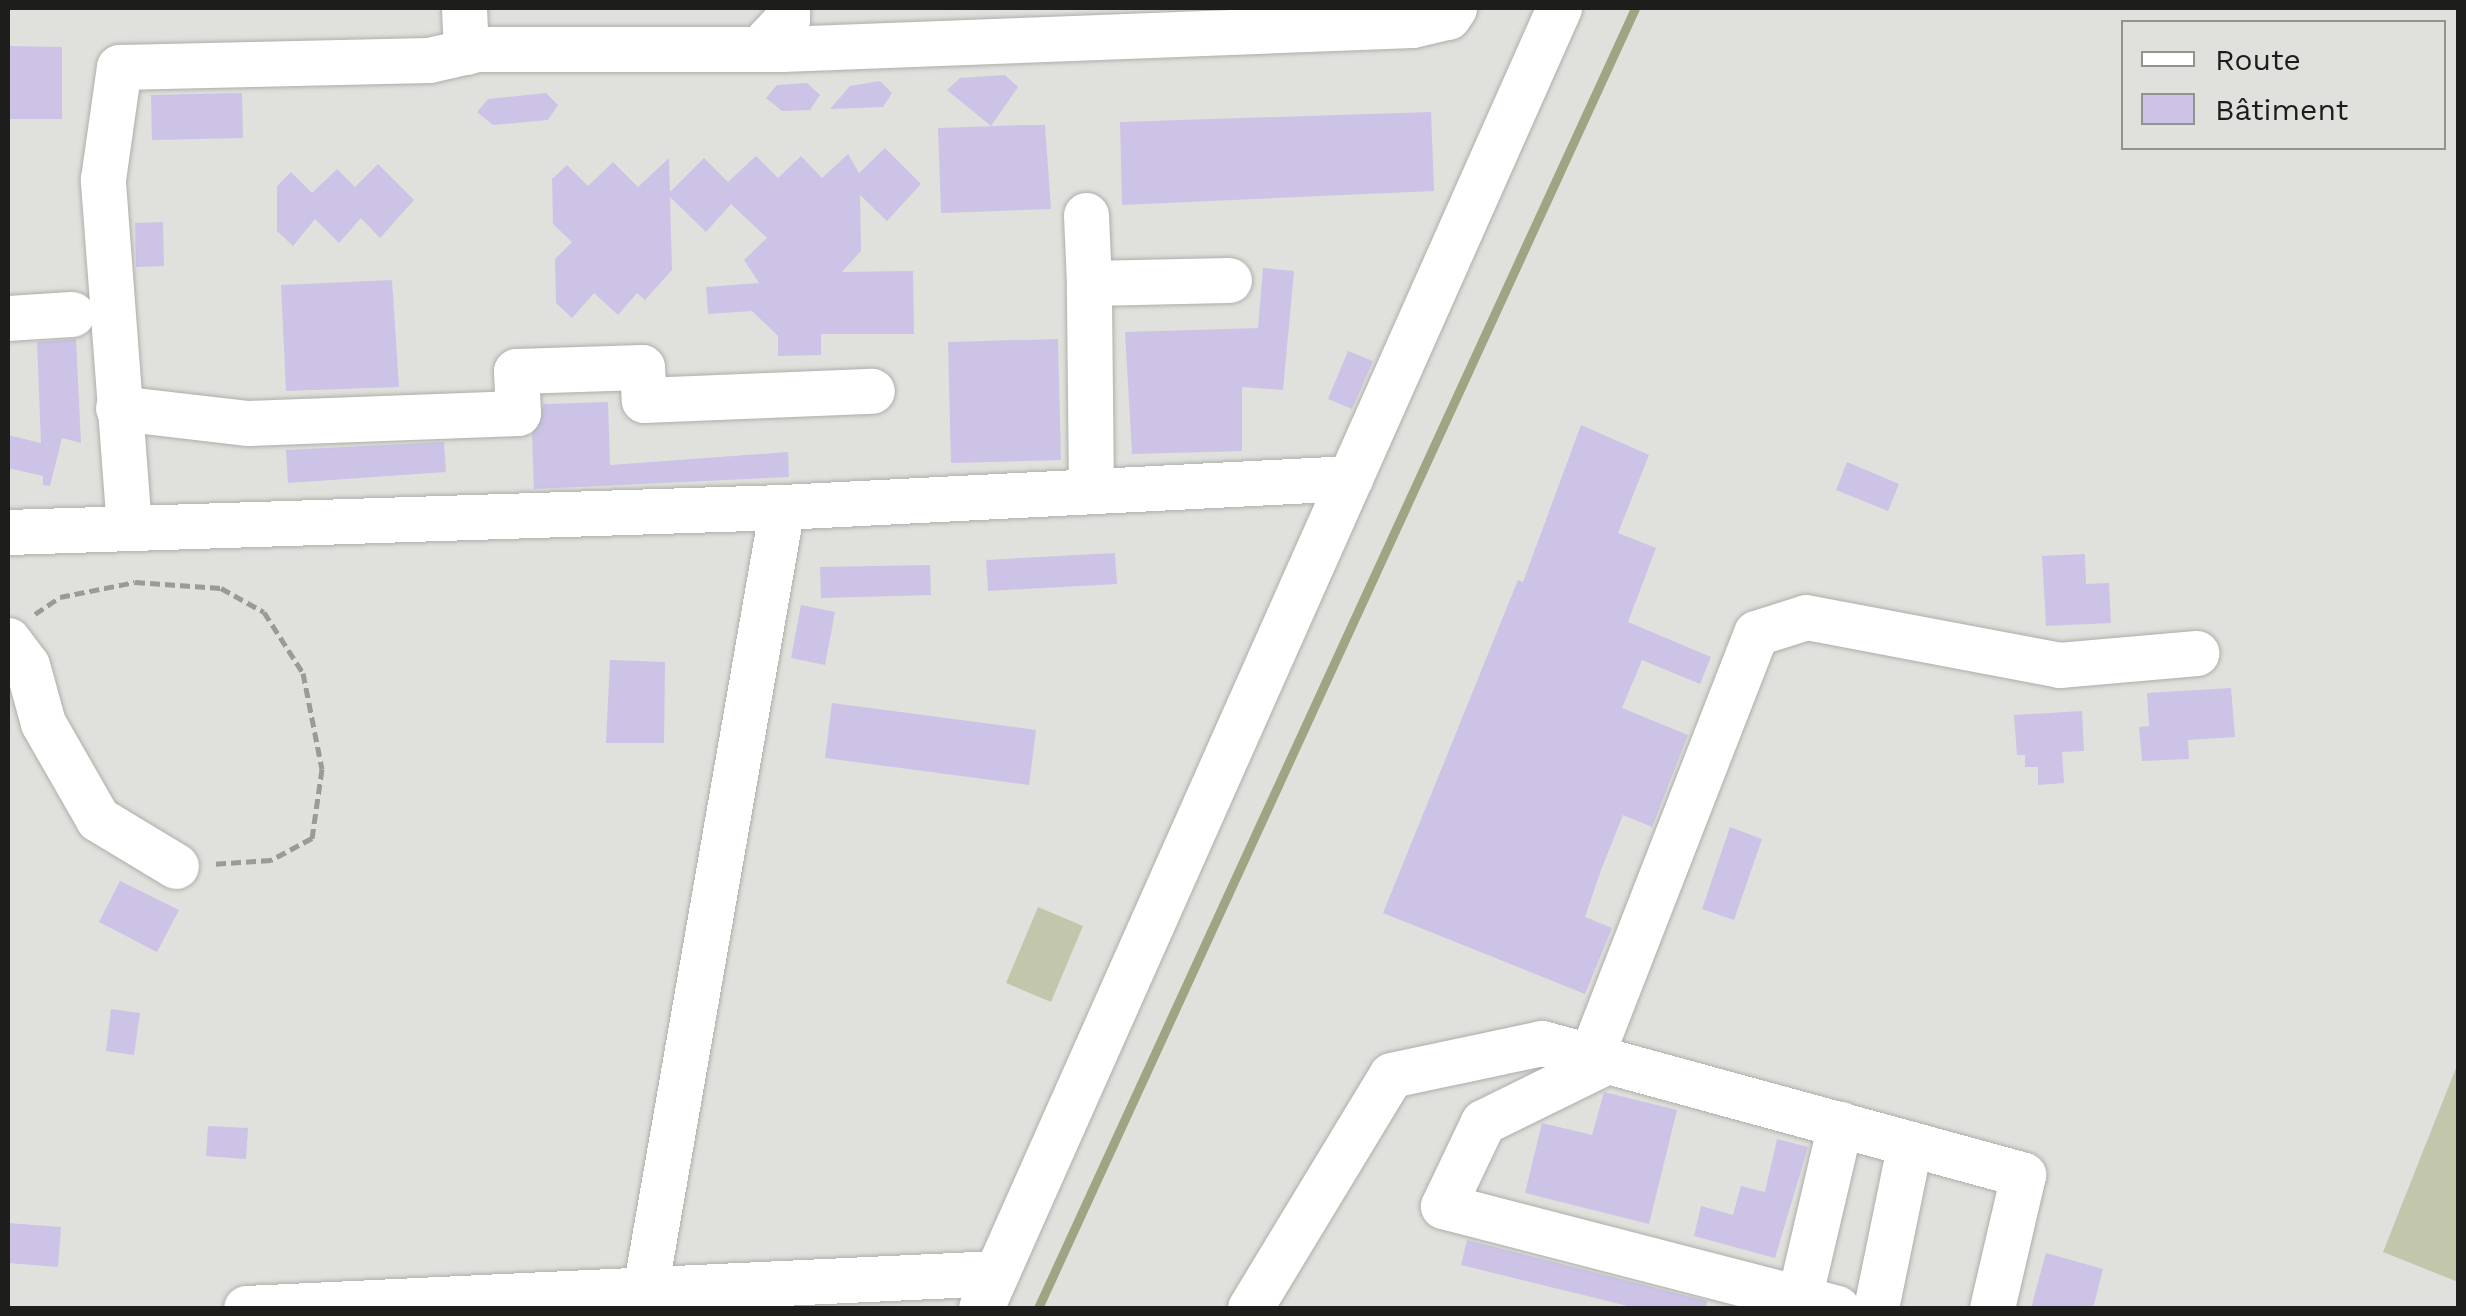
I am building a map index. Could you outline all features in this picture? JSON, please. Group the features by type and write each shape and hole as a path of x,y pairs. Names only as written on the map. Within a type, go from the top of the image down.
{"lane":[{"path":"759,49 787,19 787,8"},
{"path":"129,528 103,179 119,68 429,60 465,30 666,28 759,49 989,22 1448,18 1454,8"},
{"path":"246,1308 645,1290 988,1291 1559,8"},
{"path":"1086,215 1091,491"},
{"path":"1088,283 1229,280"},
{"path":"8,318 72,314"},
{"path":"118,408 248,423 518,413 516,371 642,367 644,400 872,391"},
{"path":"8,532 782,506 1350,478"},
{"path":"645,1290 782,506"},
{"path":"1840,1124 1818,1304 1443,1206 1482,1122 1599,1059 1756,633 1806,617 2060,665 2196,652"},
{"path":"14,632 43,723 98,819 176,866"},
{"path":"1250,1308 1391,1075 1542,1043 2022,1176 1992,1308"},
{"path":"1876,1308 1910,1143"}],"path":[{"path":"14,632 60,597 135,582 222,588 264,612 304,673 322,769 312,838 271,860 176,866"}],"green space":[{"path":"1038,907 1083,926 1051,1002 1006,983"},
{"path":"2458,1063 2458,1282 2383,1252"}],"building":[{"path":"8,46 62,47 62,119 8,119"},
{"path":"1005,75 1018,87 991,126 947,90 960,78"},
{"path":"880,81 892,93 883,107 830,109 850,86"},
{"path":"807,83 820,95 810,110 782,111 766,98 777,85"},
{"path":"242,93 243,138 152,140 151,95"},
{"path":"546,93 558,105 548,120 493,125 477,112 488,99"},
{"path":"1431,112 1434,191 1122,205 1120,122"},
{"path":"1045,125 1051,209 941,213 938,128"},
{"path":"885,148 921,184 887,221 860,195 861,251 842,272 913,271 914,334 821,334 821,355 778,356 778,336 752,311 708,314 706,287 759,283 744,260 767,238 731,204 706,232 670,197 672,270 645,300 637,293 618,315 594,293 572,318 556,303 555,259 572,242 553,224 552,179 567,165 588,186 613,162 638,187 669,158 670,192 704,158 728,182 756,156 778,178 801,156 822,178 848,154 859,173"},
{"path":"378,164 414,200 380,238 361,218 339,243 315,219 293,246 277,231 277,186 291,172 312,193 337,169 355,187"},
{"path":"163,222 164,266 136,267 135,223"},
{"path":"1263,268 1294,271 1283,390 1242,387 1242,451 1132,454 1125,332 1258,328"},
{"path":"392,280 399,387 286,391 281,285"},
{"path":"76,339 81,443 62,438 50,486 43,485 43,476 8,468 8,435 41,443 37,342"},
{"path":"1058,339 1061,460 951,463 948,342"},
{"path":"1348,351 1373,361 1352,409 1328,399"},
{"path":"608,402 610,465 788,452 789,477 534,489 532,435 544,404"},
{"path":"1581,425 1649,455 1618,533 1656,548 1628,622 1711,657 1700,684 1642,660 1622,708 1688,735 1652,827 1623,815 1601,870 1585,917 1612,928 1585,994 1383,913 1518,580 1523,582"},
{"path":"444,442 446,472 288,483 286,450"},
{"path":"1847,462 1899,484 1888,511 1836,490"},
{"path":"1115,553 1117,584 988,591 986,560"},
{"path":"2085,554 2086,584 2109,583 2111,623 2046,626 2042,556"},
{"path":"930,565 931,595 821,598 820,567"},
{"path":"801,605 835,612 825,665 791,658"},
{"path":"610,660 665,662 664,743 606,743"},
{"path":"2231,688 2235,737 2188,740 2189,759 2142,761 2139,727 2149,726 2147,693"},
{"path":"832,703 1036,730 1029,785 825,758"},
{"path":"2082,711 2084,751 2062,752 2064,783 2038,785 2038,767 2025,767 2025,755 2017,755 2014,715"},
{"path":"1730,827 1762,839 1734,920 1702,909"},
{"path":"120,881 179,910 157,952 99,922"},
{"path":"111,1009 140,1013 134,1055 106,1051"},
{"path":"1604,1092 1677,1110 1649,1224 1525,1193 1542,1123 1592,1135"},
{"path":"208,1126 248,1128 246,1159 206,1156"},
{"path":"1777,1139 1808,1147 1775,1258 1694,1236 1701,1206 1733,1215 1741,1186 1765,1192"},
{"path":"8,1223 61,1227 58,1267 8,1263"},
{"path":"1467,1240 1707,1301 1706,1308 1636,1308 1461,1265"},
{"path":"2046,1253 2103,1269 2093,1308 2031,1308"}],"waterway":[{"path":"1038,1308 1635,8"}]}
